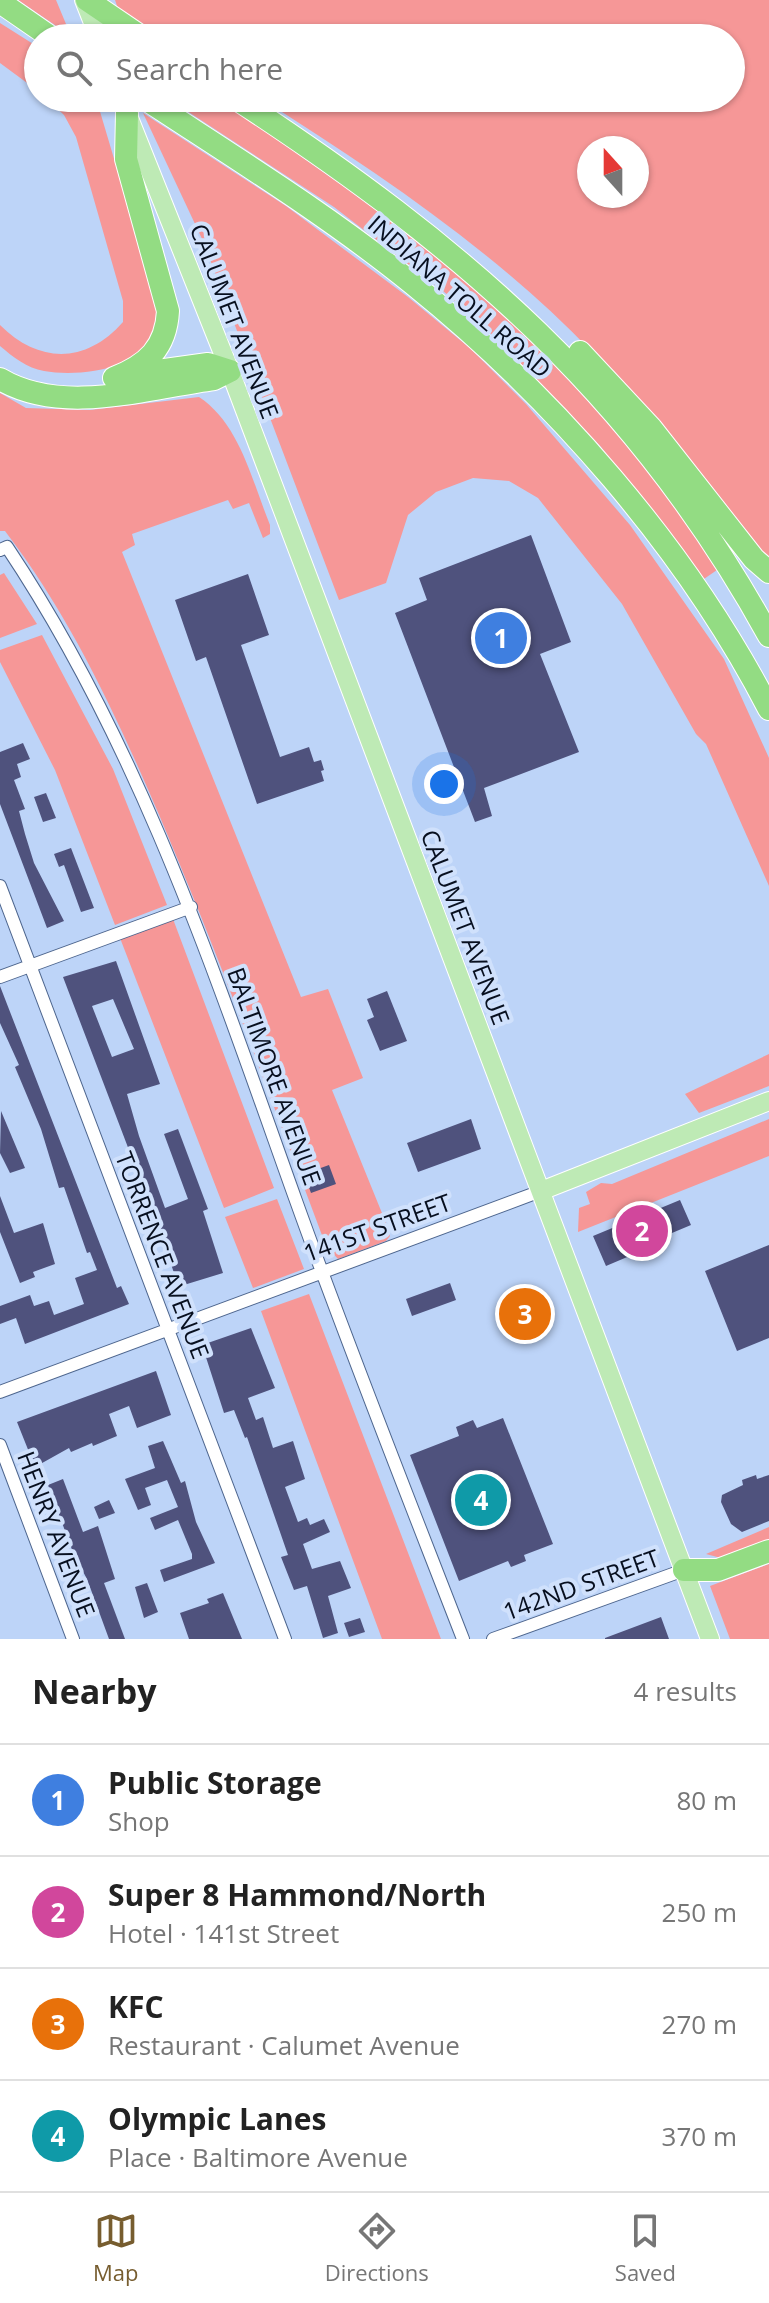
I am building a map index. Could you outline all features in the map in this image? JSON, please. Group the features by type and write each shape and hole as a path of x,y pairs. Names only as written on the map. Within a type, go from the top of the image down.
{"highway":[{"path":"85,0 122,24"},
{"path":"0,2 32,24"},
{"path":"114,378 153,356 165,336 168,311 126,159 130,112"},
{"name":"INDIANA TOLL ROAD","path":"156,112 176,119 306,204 413,284 537,395 590,454 685,575 769,709"},
{"name":"INDIANA TOLL ROAD","path":"256,112 364,184 523,314 629,428 720,553 769,636"},
{"path":"441,244 490,270 593,364 651,428 754,559 769,572"},
{"path":"0,363 30,380 49,384 208,364 230,371"},
{"path":"0,379 19,391 60,398 214,379 230,371"},
{"path":"684,1570 718,1570 769,1551"}],"main road":[{"path":"85,0 94,24"},
{"name":"CALUMET AVENUE","path":"134,112 710,1639"},
{"name":"141ST STREET","path":"541,1191 769,1101"}],"street":[{"name":"BALTIMORE AVENUE","path":"4,548 54,621 120,744 191,907 322,1273 463,1639"},
{"name":"TORRENCE AVENUE","path":"0,886 285,1639"},
{"path":"0,977 191,907"},
{"name":"141ST STREET","path":"0,1392 541,1191"},
{"name":"HENRY AVENUE","path":"0,1445 73,1639"},
{"name":"142ND STREET","path":"493,1639 684,1570"}],"shaded area":[{"path":"18,0 56,0 66,24 53,24"},
{"path":"115,0 769,0 769,559 638,402 555,315 434,215 282,112 745,112 745,24 141,24 118,9"},
{"path":"0,23 24,38 24,81 0,63"},
{"path":"61,112 100,112 158,307 157,332 150,345 138,355 108,368 74,373 38,370 0,346 0,325 31,347 63,354 79,352 109,336 123,322 123,301 76,137"},
{"path":"188,112 240,112 372,207 484,298 536,346 632,452 717,570 701,581 601,447 501,343 448,295 334,207"},
{"path":"143,113 286,206 408,297 471,349 526,404 630,525 724,659 769,758 769,886 706,744 696,734 622,604 538,498 509,481 473,478 436,492 408,515 386,583 339,600 203,241"},
{"path":"0,393 26,408 90,410 199,397 225,422 243,455 270,525 270,534 263,538 249,503 233,509 228,500 132,534 135,545 122,552 301,997 328,989 363,1078 332,1090 386,1223 390,1236 386,1241 338,1259 326,1246 204,923 127,742 51,598 5,531 0,531"},
{"path":"4,573 37,624 0,638 0,575"},
{"path":"42,635 113,769 167,905 115,925 55,770 0,662 0,650"},
{"path":"173,919 274,1188 224,1208 120,938"},
{"path":"769,1054 769,1086 699,1113 685,1094"},
{"path":"769,1119 769,1156 578,1232 579,1208 590,1204 586,1192 601,1183 612,1184"},
{"path":"277,1199 304,1269 253,1288 225,1217"},
{"path":"309,1294 441,1639 382,1639 261,1311"},
{"path":"769,1527 769,1541 721,1558 706,1554"},
{"path":"769,1564 769,1639 730,1639 710,1586"}],"building":[{"path":"531,535 571,642 540,654 579,752 484,788 492,816 475,822 395,613 427,600 419,578"},
{"path":"248,574 269,635 241,645 280,757 309,747 314,762 321,760 324,770 321,771 324,781 257,804 206,657 196,661 175,600"},
{"path":"23,743 30,759 17,764 21,777 14,780 25,809 19,811 34,863 64,921 47,928 0,804 0,752"},
{"path":"46,793 56,818 43,822 34,797"},
{"path":"71,848 94,908 81,912 64,865 59,867 54,854"},
{"path":"116,961 160,1084 127,1094 139,1136 165,1208 188,1199 164,1134 178,1129 208,1209 203,1211 223,1273 174,1288 169,1275 174,1273 161,1234 63,977","holes":["113,999 134,1049 112,1057 92,1006"]},
{"path":"0,986 117,1288 121,1286 129,1304 25,1344 16,1318 0,1324 0,1306 30,1295 34,1306 49,1301 54,1315 84,1304 75,1278 97,1270 90,1252 87,1253 64,1187 59,1188 41,1129 15,1067 19,1065 0,1023"},
{"path":"387,991 407,1041 380,1051 367,1020 374,1017 367,999"},
{"path":"1,1111 25,1168 10,1173 0,1153"},
{"path":"471,1119 481,1149 418,1172 407,1143"},
{"path":"329,1165 336,1184 311,1193 304,1174"},
{"path":"0,1196 14,1233 43,1223 55,1264 33,1272 35,1277 20,1283 0,1232"},
{"path":"680,1200 691,1225 660,1238 665,1249 641,1259 639,1252 606,1266 593,1236"},
{"path":"769,1245 769,1338 737,1351 705,1271"},
{"path":"450,1283 456,1300 412,1316 406,1299"},
{"path":"526,1288 543,1334 525,1341 508,1295"},
{"path":"251,1328 275,1388 248,1398 256,1420 263,1417 273,1448 293,1441 305,1479 285,1487 298,1522 307,1518 310,1525 324,1519 330,1532 303,1544 312,1569 340,1561 351,1588 328,1596 338,1633 323,1638 307,1586 294,1590 281,1557 288,1555 247,1437 234,1410 224,1413 202,1345"},
{"path":"156,1371 171,1415 137,1428 129,1406 109,1414 117,1436 71,1452 69,1448 35,1467 17,1422"},
{"path":"503,1418 553,1544 524,1555 526,1561 511,1567 508,1561 459,1581 410,1455 459,1436 456,1427 473,1420 477,1428"},
{"path":"163,1441 181,1483 185,1481 196,1522 215,1563 164,1582 160,1570 192,1559 192,1554 178,1520 155,1530 150,1518 178,1507 167,1480 145,1488 151,1505 138,1510 125,1479 155,1468 148,1446"},
{"path":"756,1475 757,1479 769,1475 769,1521 742,1532 731,1524 721,1502 722,1495 743,1485 742,1480"},
{"path":"63,1479 83,1532 98,1526 115,1579 104,1583 125,1639 109,1639 87,1579 74,1555 48,1485"},
{"path":"109,1500 115,1513 99,1519 94,1507"},
{"path":"147,1583 158,1612 144,1618 135,1587"},
{"path":"223,1593 242,1639 189,1639 180,1613 209,1603 207,1599"},
{"path":"661,1617 669,1639 605,1639 605,1638"},
{"path":"360,1618 365,1632 349,1637 344,1623"}],"place":[{"name":"Public Storage","path":"501,638"},
{"name":"Super 8 Hammond/North","path":"642,1231"},
{"name":"KFC","path":"525,1314"},
{"name":"Olympic Lanes","path":"481,1500"}]}
